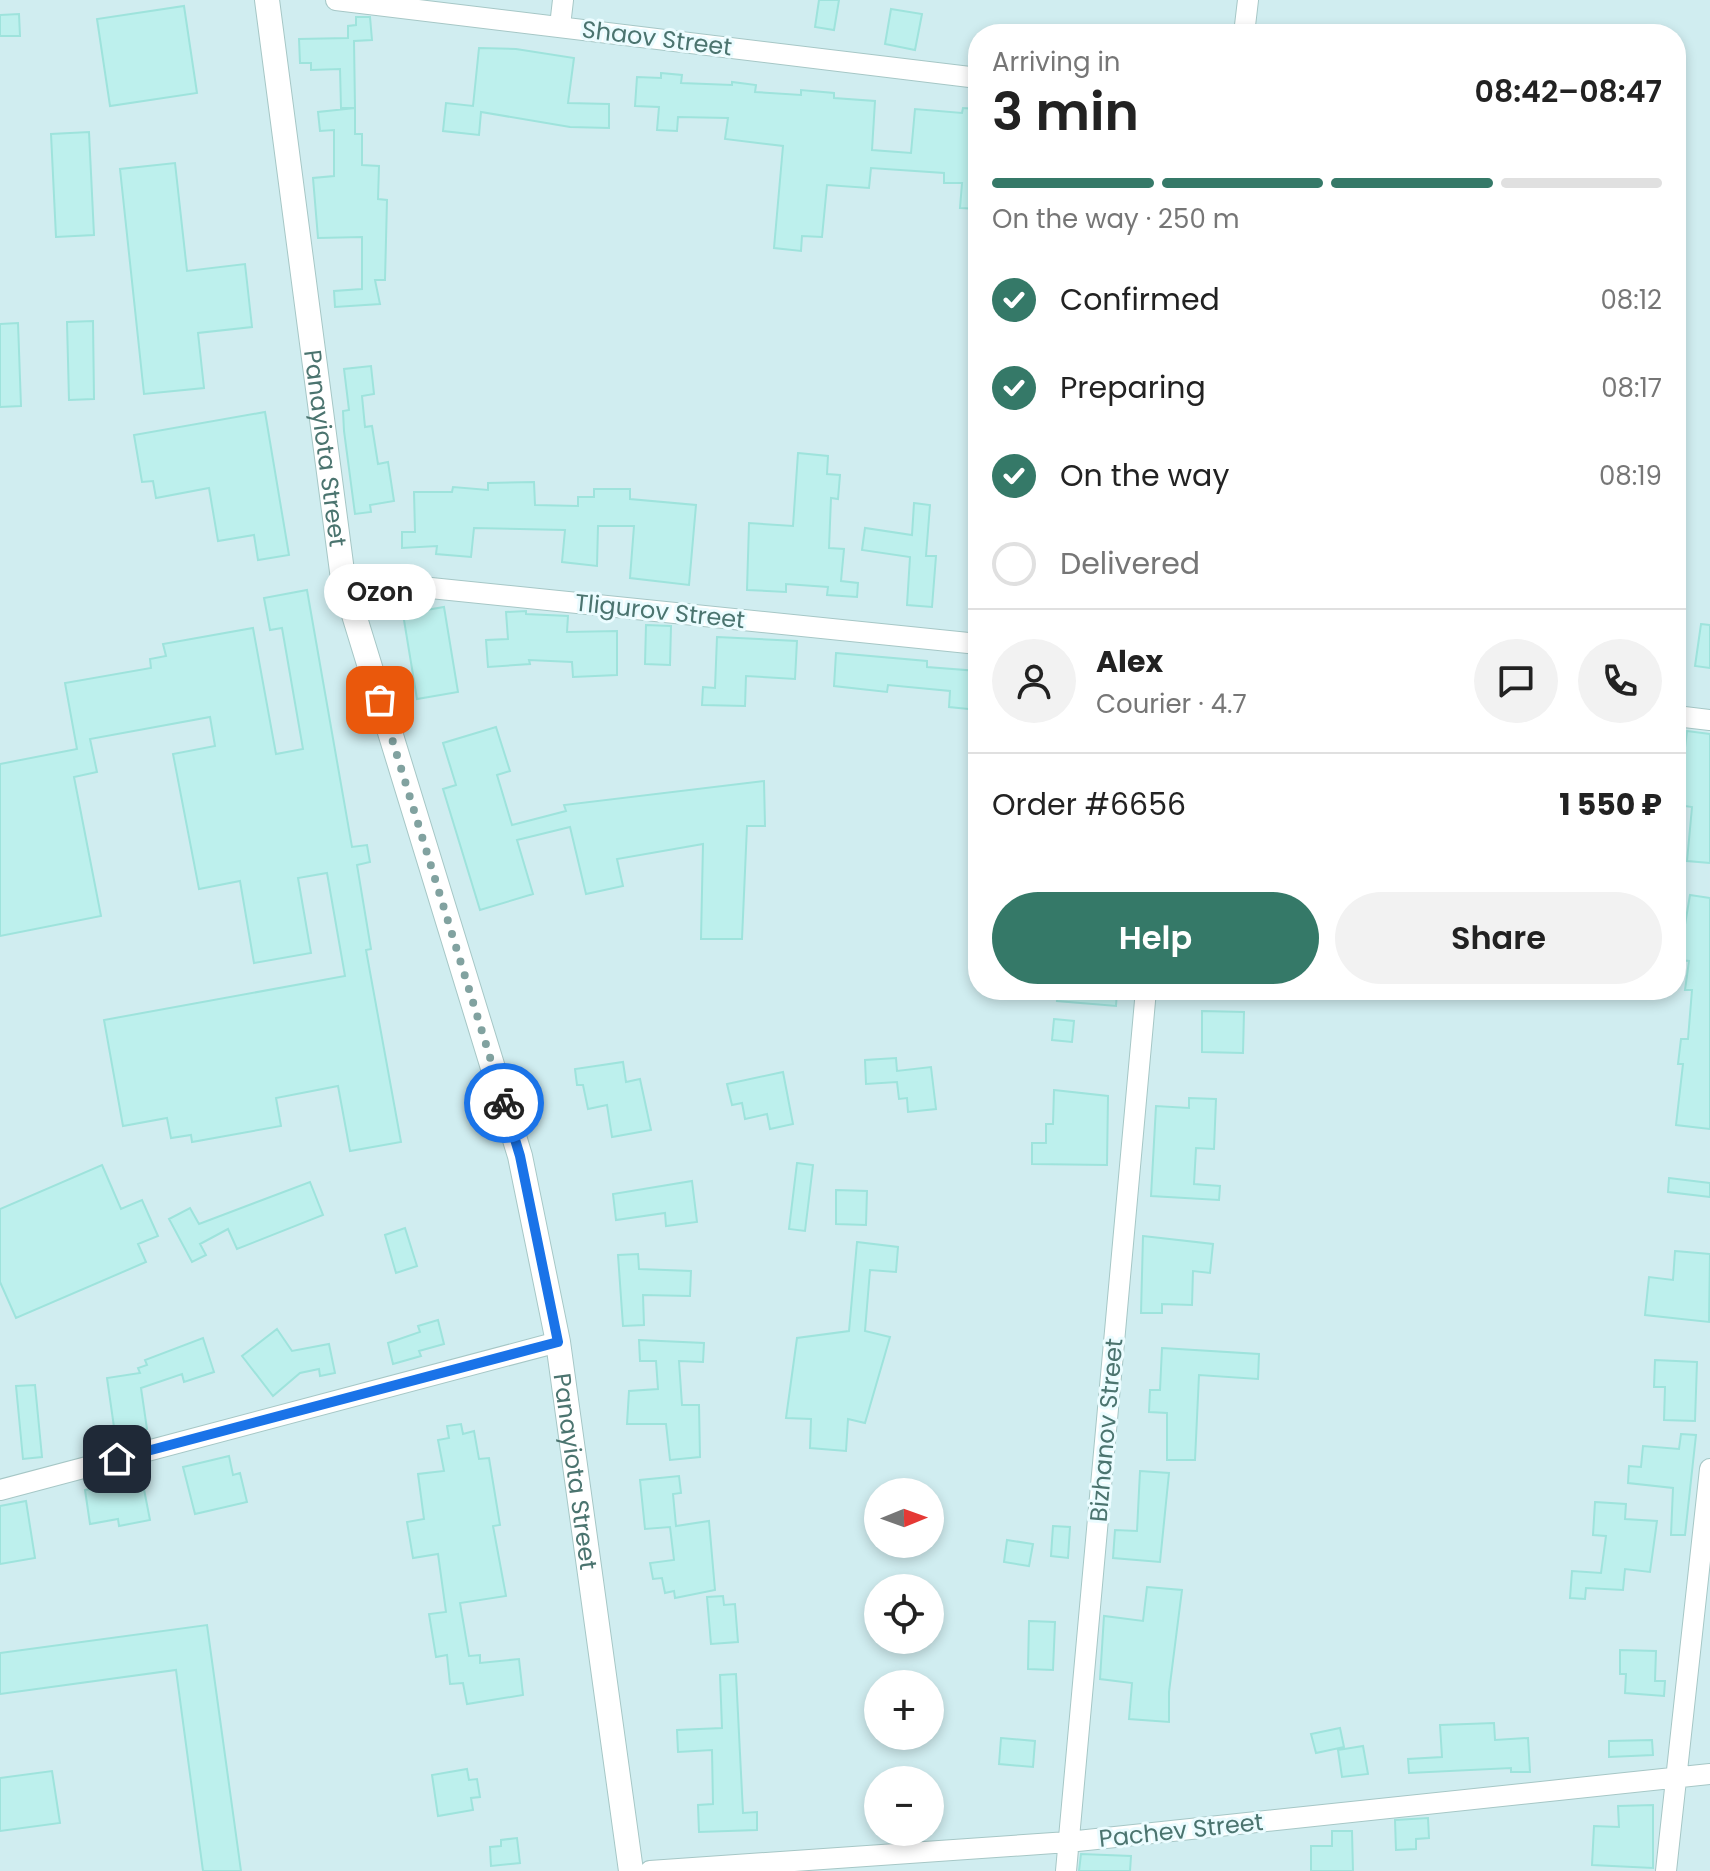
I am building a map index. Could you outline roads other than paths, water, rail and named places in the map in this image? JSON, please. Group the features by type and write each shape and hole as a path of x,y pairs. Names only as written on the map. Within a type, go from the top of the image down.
{"street":[{"name":"Panayiota Street","path":"267,0 343,579 520,1156 558,1342 631,1871"},
{"name":"Shaov Street","path":"336,0 968,77"},
{"path":"560,26 563,0"},
{"path":"1245,24 1248,0"},
{"name":"Tligurov Street","path":"343,579 968,643"},
{"path":"1686,717 1710,720"},
{"name":"Bizhanov Street","path":"1066,1871 1145,1000"},
{"path":"0,1490 558,1342"},
{"path":"1666,1871 1710,1469"},
{"name":"Pachev Street","path":"650,1871 1068,1842 1710,1774"}],"place":[{"name":"Ozon","path":"380,700"}]}
